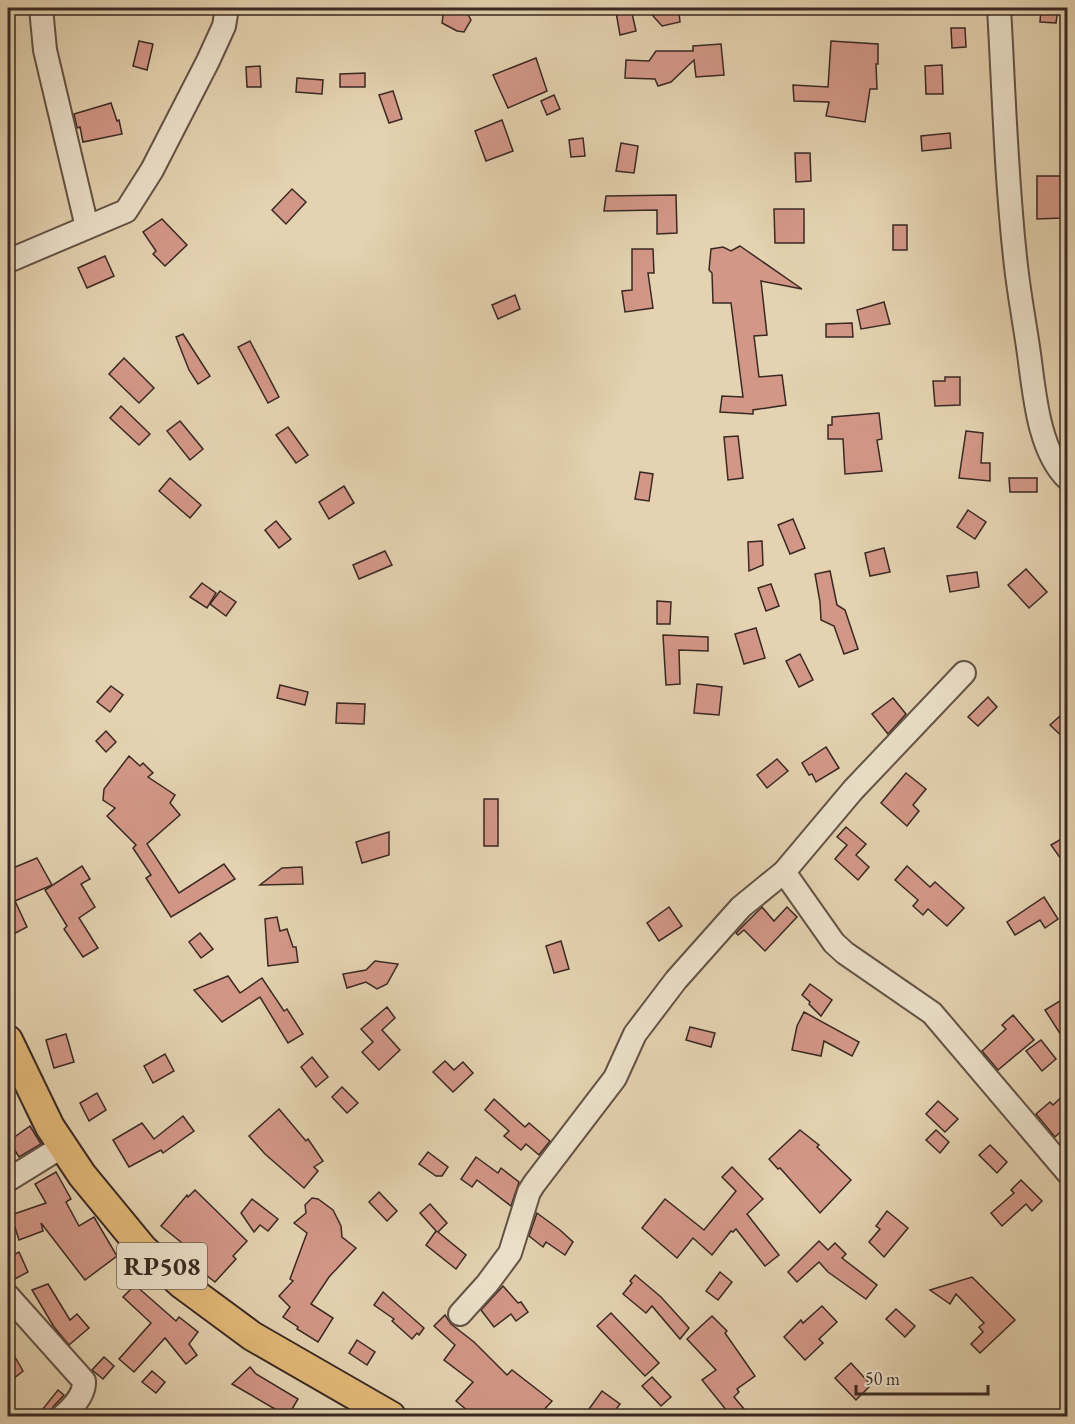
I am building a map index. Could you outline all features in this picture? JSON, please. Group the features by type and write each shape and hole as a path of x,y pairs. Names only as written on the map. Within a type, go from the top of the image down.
{"main road":[{"name":"RP508","path":"8,1040 50,1127 82,1175 143,1249 183,1284 252,1336 391,1416"}],"street":[{"path":"41,8 45,50 87,227"},
{"path":"8,261 126,211 152,170 216,44 224,26 227,8"},
{"path":"999,8 1003,97 1016,265 1035,395 1044,437 1056,468 1068,479"},
{"path":"460,1314 487,1284 510,1253 529,1192 615,1078 634,1034 676,980 741,906 784,872 854,790 964,673"},
{"path":"784,872 834,943 932,1013 1068,1173"},
{"path":"8,1180 63,1146"},
{"path":"8,1296 84,1381 85,1387 72,1408 63,1416"}],"building":[{"path":"444,8 455,8 457,11 465,9 471,20 464,32 442,23"},
{"path":"646,8 675,8 679,13 680,22 662,26"},
{"path":"1041,8 1058,8 1056,23 1040,22"},
{"path":"631,9 636,31 620,35 616,12"},
{"path":"951,28 965,28 966,47 952,48"},
{"path":"139,41 153,44 147,70 133,66"},
{"path":"831,41 878,44 877,89 870,89 865,122 826,116 829,102 794,101 793,85 828,87"},
{"path":"721,44 724,75 696,77 694,60 671,82 658,86 655,79 625,78 626,60 649,61 656,51 693,51 693,46"},
{"path":"536,58 547,91 508,108 493,75"},
{"path":"942,65 943,94 926,94 925,66"},
{"path":"260,66 261,87 247,87 246,67"},
{"path":"365,73 365,87 340,87 340,74"},
{"path":"297,78 323,80 322,94 296,92"},
{"path":"393,91 402,119 389,123 379,95"},
{"path":"554,95 560,109 547,115 541,101"},
{"path":"111,103 117,121 119,120 122,134 83,142 74,114"},
{"path":"502,120 513,151 486,161 475,131"},
{"path":"950,133 951,148 922,151 921,136"},
{"path":"583,138 585,156 571,157 569,140"},
{"path":"621,143 638,146 634,173 616,171"},
{"path":"795,153 810,153 811,181 796,182"},
{"path":"1037,176 1060,176 1062,218 1037,219"},
{"path":"292,189 306,202 286,224 272,210"},
{"path":"676,195 677,233 657,234 657,210 604,211 606,196"},
{"path":"774,209 804,209 804,243 775,243"},
{"path":"162,219 187,245 165,266 153,254 156,251 143,232"},
{"path":"893,225 907,225 907,250 893,250"},
{"path":"740,246 802,289 761,281 767,335 754,336 759,377 782,375 786,405 753,410 753,414 720,412 722,396 743,397 731,303 713,303 712,273 709,270 711,249 723,247 731,251"},
{"path":"632,249 653,249 654,273 648,273 653,308 625,312 622,291 632,290"},
{"path":"105,256 114,276 87,288 78,268"},
{"path":"515,295 520,309 498,319 492,305"},
{"path":"884,302 890,324 861,329 857,310"},
{"path":"852,323 853,337 826,337 826,324"},
{"path":"183,334 210,376 198,384 189,370 176,337"},
{"path":"250,341 279,397 268,403 238,347"},
{"path":"124,358 154,388 139,403 109,374"},
{"path":"945,377 960,377 960,405 935,406 933,381 945,381"},
{"path":"121,406 150,434 139,445 110,418"},
{"path":"879,413 882,439 877,440 882,471 845,474 843,439 828,439 828,425 832,425 832,417"},
{"path":"180,421 203,449 190,460 167,431"},
{"path":"288,427 308,455 296,463 276,435"},
{"path":"966,431 983,433 981,463 990,463 990,481 959,478"},
{"path":"738,436 743,478 728,480 724,437"},
{"path":"640,472 653,474 649,501 635,499"},
{"path":"170,478 201,505 190,518 159,491"},
{"path":"1009,478 1037,478 1037,492 1010,492"},
{"path":"344,486 354,503 329,519 319,502"},
{"path":"968,510 986,522 975,539 957,527"},
{"path":"793,519 805,548 790,554 778,525"},
{"path":"276,521 291,539 279,548 265,530"},
{"path":"762,541 763,565 749,571 748,542"},
{"path":"884,548 890,572 870,576 865,553"},
{"path":"385,551 392,565 359,579 353,565"},
{"path":"1026,569 1047,592 1029,608 1008,585"},
{"path":"830,571 837,605 845,610 858,649 844,654 834,626 821,620 815,574"},
{"path":"977,572 979,587 950,592 947,576"},
{"path":"202,583 216,593 207,608 190,597"},
{"path":"771,584 779,606 766,611 758,588"},
{"path":"220,591 236,602 226,616 210,604"},
{"path":"657,601 671,602 670,624 657,624"},
{"path":"756,628 765,658 744,664 735,634"},
{"path":"663,635 708,637 708,651 679,650 680,684 666,685"},
{"path":"800,654 813,680 799,687 786,661"},
{"path":"697,684 722,687 719,715 694,713"},
{"path":"280,685 308,692 305,705 277,698"},
{"path":"111,686 123,695 110,712 97,702"},
{"path":"988,697 997,707 978,726 968,717"},
{"path":"893,698 906,714 888,734 872,714"},
{"path":"337,703 365,704 364,724 336,723"},
{"path":"1068,709 1068,742 1050,725"},
{"path":"106,731 116,742 106,752 96,741"},
{"path":"826,747 839,768 816,782 802,763"},
{"path":"129,756 140,766 143,763 153,773 148,777 175,795 170,803 180,815 147,844 179,893 224,864 235,879 171,917 146,878 151,875 133,848 136,845 107,816 115,808 103,800 104,789"},
{"path":"777,759 788,771 767,788 757,775"},
{"path":"906,773 926,789 913,805 919,811 907,826 881,803"},
{"path":"484,799 498,799 498,846 484,846"},
{"path":"846,827 866,844 856,855 869,867 858,880 835,859 847,845 837,837"},
{"path":"389,832 389,855 362,863 356,842"},
{"path":"1068,835 1068,869 1051,845"},
{"path":"37,858 52,885 15,901 27,927 8,937 8,870"},
{"path":"82,866 90,879 81,884 95,907 79,918 98,948 83,957 64,929 67,926 45,890"},
{"path":"907,866 930,887 935,882 964,908 947,926 928,909 923,915 913,906 918,900 895,880"},
{"path":"302,867 303,884 260,885 282,868"},
{"path":"1044,897 1058,919 1045,928 1040,920 1015,935 1007,922"},
{"path":"669,907 682,926 659,941 647,923"},
{"path":"762,907 774,921 787,907 797,917 765,951 744,930 738,935 736,933"},
{"path":"277,917 280,931 287,929 293,947 296,947 298,962 268,966 265,919"},
{"path":"200,933 213,949 201,958 189,942"},
{"path":"561,941 569,969 554,973 546,946"},
{"path":"375,961 398,964 387,984 377,989 366,982 347,988 343,974 366,970"},
{"path":"228,976 240,993 262,978 284,1011 287,1009 303,1034 288,1043 260,997 222,1022 194,990"},
{"path":"810,984 832,1000 821,1016 802,995"},
{"path":"1068,996 1068,1046 1045,1010"},
{"path":"387,1007 395,1018 382,1030 400,1050 379,1070 362,1052 373,1042 361,1029"},
{"path":"804,1012 859,1042 852,1056 824,1041 821,1056 792,1050 797,1026"},
{"path":"1013,1015 1034,1040 998,1070 982,1051 1006,1029 1002,1025"},
{"path":"690,1027 715,1033 711,1047 686,1040"},
{"path":"66,1034 74,1062 54,1068 46,1040"},
{"path":"1041,1040 1056,1059 1042,1071 1026,1051"},
{"path":"165,1054 174,1071 153,1083 144,1066"},
{"path":"312,1057 328,1077 316,1087 301,1067"},
{"path":"445,1061 454,1070 463,1062 473,1073 453,1092 433,1072"},
{"path":"342,1087 358,1103 347,1113 332,1097"},
{"path":"1068,1091 1068,1125 1055,1137 1036,1114 1050,1102 1053,1105"},
{"path":"97,1093 106,1110 89,1121 80,1103"},
{"path":"494,1099 525,1127 529,1123 550,1141 539,1155 526,1144 521,1150 504,1136 509,1131 485,1110"},
{"path":"938,1101 958,1119 945,1132 926,1114"},
{"path":"279,1109 306,1141 308,1139 323,1161 314,1167 318,1171 304,1188 265,1154 249,1136"},
{"path":"183,1116 194,1131 163,1153 161,1150 129,1167 113,1140 142,1123 154,1139"},
{"path":"30,1126 41,1144 19,1157 9,1141"},
{"path":"800,1130 819,1145 817,1147 851,1180 820,1213 780,1168 778,1169 769,1159"},
{"path":"936,1130 949,1142 940,1153 926,1140"},
{"path":"990,1145 1007,1162 997,1173 979,1155"},
{"path":"428,1152 448,1167 442,1176 436,1176 419,1164"},
{"path":"476,1157 498,1173 501,1168 519,1182 511,1206 477,1180 472,1187 461,1179"},
{"path":"732,1167 763,1199 747,1214 779,1255 765,1266 736,1229 731,1231 712,1255 693,1238 677,1258 642,1228 665,1199 704,1230 736,1191 722,1177"},
{"path":"56,1172 71,1199 66,1202 79,1226 94,1217 117,1256 85,1280 41,1223 43,1231 19,1240 11,1215 46,1203 35,1184"},
{"path":"1021,1180 1042,1201 1032,1211 1026,1204 1002,1226 991,1213 1014,1193 1011,1190"},
{"path":"195,1190 247,1241 233,1256 236,1259 215,1282 197,1268 203,1260 161,1226 187,1195 188,1197"},
{"path":"379,1192 397,1211 387,1221 369,1202"},
{"path":"312,1198 318,1199 333,1210 341,1226 342,1237 356,1248 329,1277 311,1304 333,1318 318,1342 283,1317 290,1307 279,1296 293,1281 290,1279 307,1233 294,1223 306,1213 305,1205"},
{"path":"252,1199 278,1219 268,1231 260,1225 254,1232 241,1213"},
{"path":"430,1204 447,1223 438,1232 466,1255 456,1269 426,1245 437,1232 420,1213"},
{"path":"887,1211 908,1228 884,1257 869,1242 880,1229 876,1226"},
{"path":"537,1213 573,1242 565,1255 546,1242 543,1247 529,1236"},
{"path":"819,1241 828,1250 835,1243 846,1254 842,1258 877,1285 866,1299 828,1272 819,1262 797,1282 788,1272"},
{"path":"19,1252 28,1272 13,1280 8,1269 8,1258"},
{"path":"720,1272 732,1282 718,1300 706,1291"},
{"path":"635,1275 661,1297 689,1328 680,1339 652,1306 646,1313 623,1294"},
{"path":"972,1277 1015,1320 980,1353 971,1344 983,1332 979,1327 984,1323 956,1294 950,1304 930,1290"},
{"path":"48,1284 70,1320 77,1314 89,1328 69,1345 54,1327 32,1290"},
{"path":"135,1285 176,1321 179,1317 198,1332 189,1344 197,1355 186,1364 165,1338 134,1372 119,1359 151,1323 123,1297"},
{"path":"503,1286 518,1303 521,1302 528,1312 516,1321 511,1314 494,1327 481,1310"},
{"path":"383,1292 424,1328 419,1335 417,1333 412,1339 392,1321 394,1319 374,1305"},
{"path":"822,1306 837,1322 819,1339 823,1343 805,1360 784,1337 801,1320 803,1323"},
{"path":"896,1309 915,1326 905,1337 886,1319"},
{"path":"611,1313 659,1363 645,1376 597,1326"},
{"path":"445,1315 451,1324 474,1342 507,1375 512,1370 552,1401 538,1416 474,1416 456,1401 473,1382 444,1360 455,1345 434,1326"},
{"path":"712,1316 727,1331 725,1333 755,1376 737,1389 739,1392 734,1397 750,1416 731,1416 702,1380 716,1370 687,1339"},
{"path":"357,1340 375,1352 367,1365 349,1353"},
{"path":"8,1345 23,1371 8,1383"},
{"path":"104,1357 114,1366 103,1379 92,1370"},
{"path":"851,1363 871,1385 856,1400 835,1378"},
{"path":"250,1367 256,1374 298,1399 288,1416 270,1416 275,1409 232,1384"},
{"path":"152,1371 165,1382 156,1393 142,1382"},
{"path":"652,1377 671,1397 661,1406 642,1386"},
{"path":"58,1390 64,1395 53,1407 50,1416 42,1410"},
{"path":"602,1391 620,1404 611,1416 584,1416"}]}
